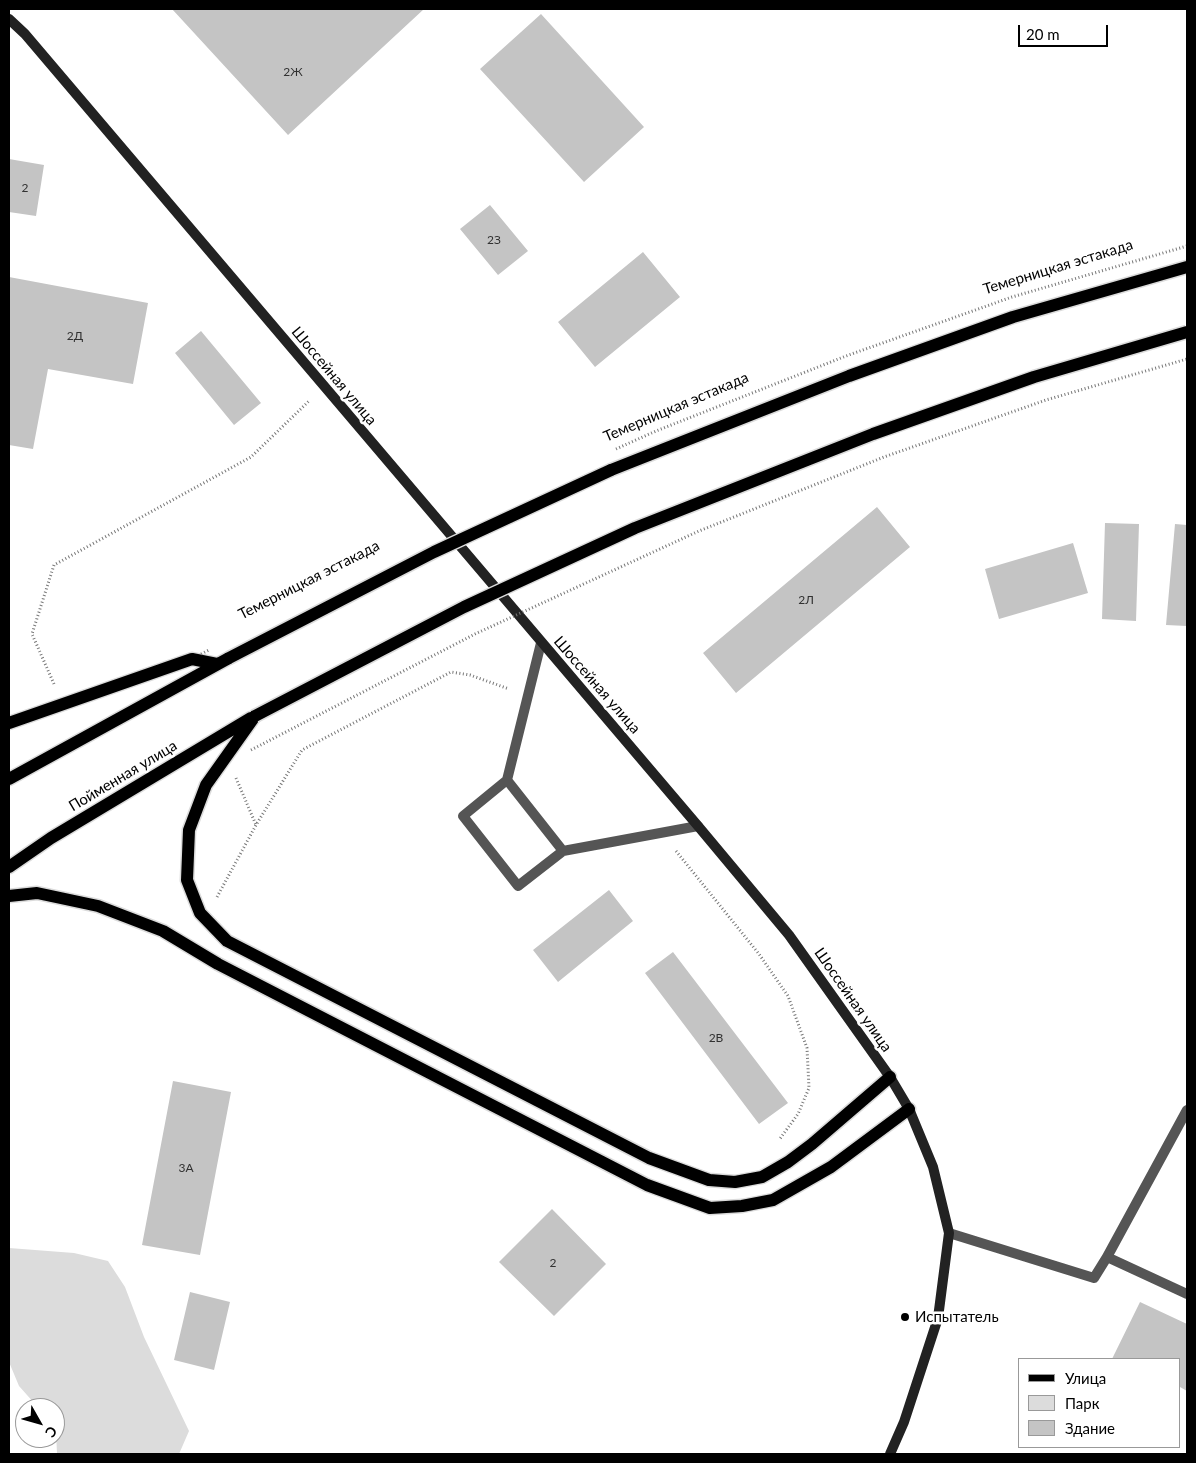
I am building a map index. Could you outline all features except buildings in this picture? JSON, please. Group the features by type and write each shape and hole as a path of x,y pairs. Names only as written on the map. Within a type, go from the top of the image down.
{"main road":[{"name":"Шоссейная улица","path":"9,19 25,34 789,935 890,1077 909,1109 933,1166 948,1233 938,1318 904,1422 890,1454"},
{"path":"9,779 217,664 434,552 611,470 849,376 1013,317 1187,267"},
{"path":"890,1077 812,1144 762,1178 736,1182 708,1180 649,1158 227,941 200,913 187,880 190,830 206,785 255,716 464,607 635,528 873,434 1024,380 1187,332"},
{"path":"9,724 192,659 217,664"},
{"name":"Пойменная улица","path":"9,867 51,838 255,716"},
{"path":"9,896 37,893 98,906 163,931 218,964 647,1185 710,1208 742,1206 773,1200 831,1167 909,1109"}],"street":[{"path":"541,643 508,780 463,816 518,886 563,851 698,826"},
{"path":"508,780 563,851"},
{"path":"948,1233 1094,1278 1187,1110"},
{"path":"1107,1257 1187,1294"}],"path":[{"name":"Темерницкая эстакада","path":"610,452 674,424 883,342 1012,296 1187,246"},
{"path":"244,754 475,634 699,530 884,457 1037,403 1187,359"},
{"path":"55,685 32,634 54,565 251,457 324,386"},
{"path":"193,653 201,654 210,650"},
{"path":"212,905 256,825 302,750 451,672 470,675 528,696"},
{"path":"234,772 256,825"},
{"path":"661,833 758,954 788,996 807,1048 808,1088 798,1114 778,1141"}],"green space":[{"path":"9,1248 74,1253 108,1261 125,1287 144,1337 189,1431 179,1454 57,1454 57,1448 65,1448 65,1398 30,1398 19,1386 9,1362"}],"place":[{"name":"Испытатель","path":"905,1317"}]}
